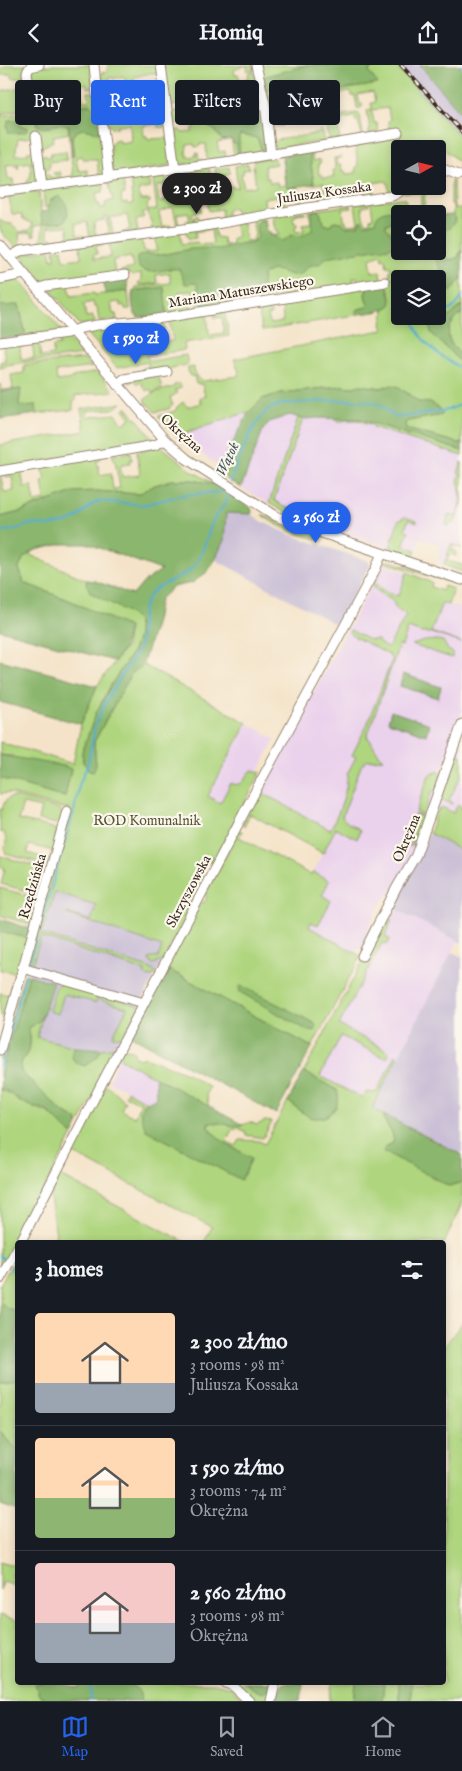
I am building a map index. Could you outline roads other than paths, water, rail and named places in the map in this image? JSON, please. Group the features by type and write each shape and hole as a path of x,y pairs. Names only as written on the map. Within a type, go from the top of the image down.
{"street":[{"path":"28,80 27,72 30,67 39,65"},
{"path":"94,65 96,80"},
{"path":"161,65 176,169"},
{"path":"256,65 265,103 271,155"},
{"path":"103,128 109,179"},
{"path":"0,192 109,179 271,155 398,133"},
{"path":"36,136 42,187"},
{"path":"446,170 458,175"},
{"name":"Juliusza Kossaka","path":"10,257 20,251 199,227 394,195"},
{"name":"Okrężna","path":"0,245 117,385 165,440 186,459 276,516 462,580"},
{"path":"0,279 24,274"},
{"path":"37,289 46,286 125,275"},
{"name":"Mariana Matuszewskiego","path":"0,342 72,331 91,326 150,319 385,282"},
{"path":"117,385 124,379 167,372"},
{"path":"0,471 155,445 165,440"},
{"name":"Skrzyszowska","path":"22,1240 144,1003 376,568 382,553"},
{"name":"Okrężna","path":"362,956 397,887 416,855 462,725"},
{"name":"Rzędzińska","path":"0,1050 67,811"},
{"path":"22,968 144,1003"},
{"path":"0,1279 15,1253"},
{"path":"232,1685 249,1701"},
{"path":"272,1701 275,1685"}],"waterway":[{"name":"Wątok","path":"446,312 453,309 462,296"},
{"name":"Wątok","path":"415,325 418,332 431,347 462,369"},
{"name":"Wątok","path":"230,483 254,427 267,410 280,404 344,400 368,401 380,404 394,416 402,417 448,410 462,404"},
{"name":"Wątok","path":"0,531 13,530 31,524 49,526 67,523 100,501 143,505 183,495 220,492 227,489"},
{"path":"29,964 74,811 79,785 89,761 95,726 106,701 138,650 145,604 157,588 181,576 196,563 203,551 211,525 227,500 227,489"},
{"path":"0,1067 26,974"},
{"path":"0,1255 5,1261"},
{"path":"10,1267 15,1273"},
{"path":"91,1685 91,1701"}],"railway":[{"path":"401,65 462,132"}],"park label":[{"name":"ROD Komunalnik","path":"147,820"}]}
